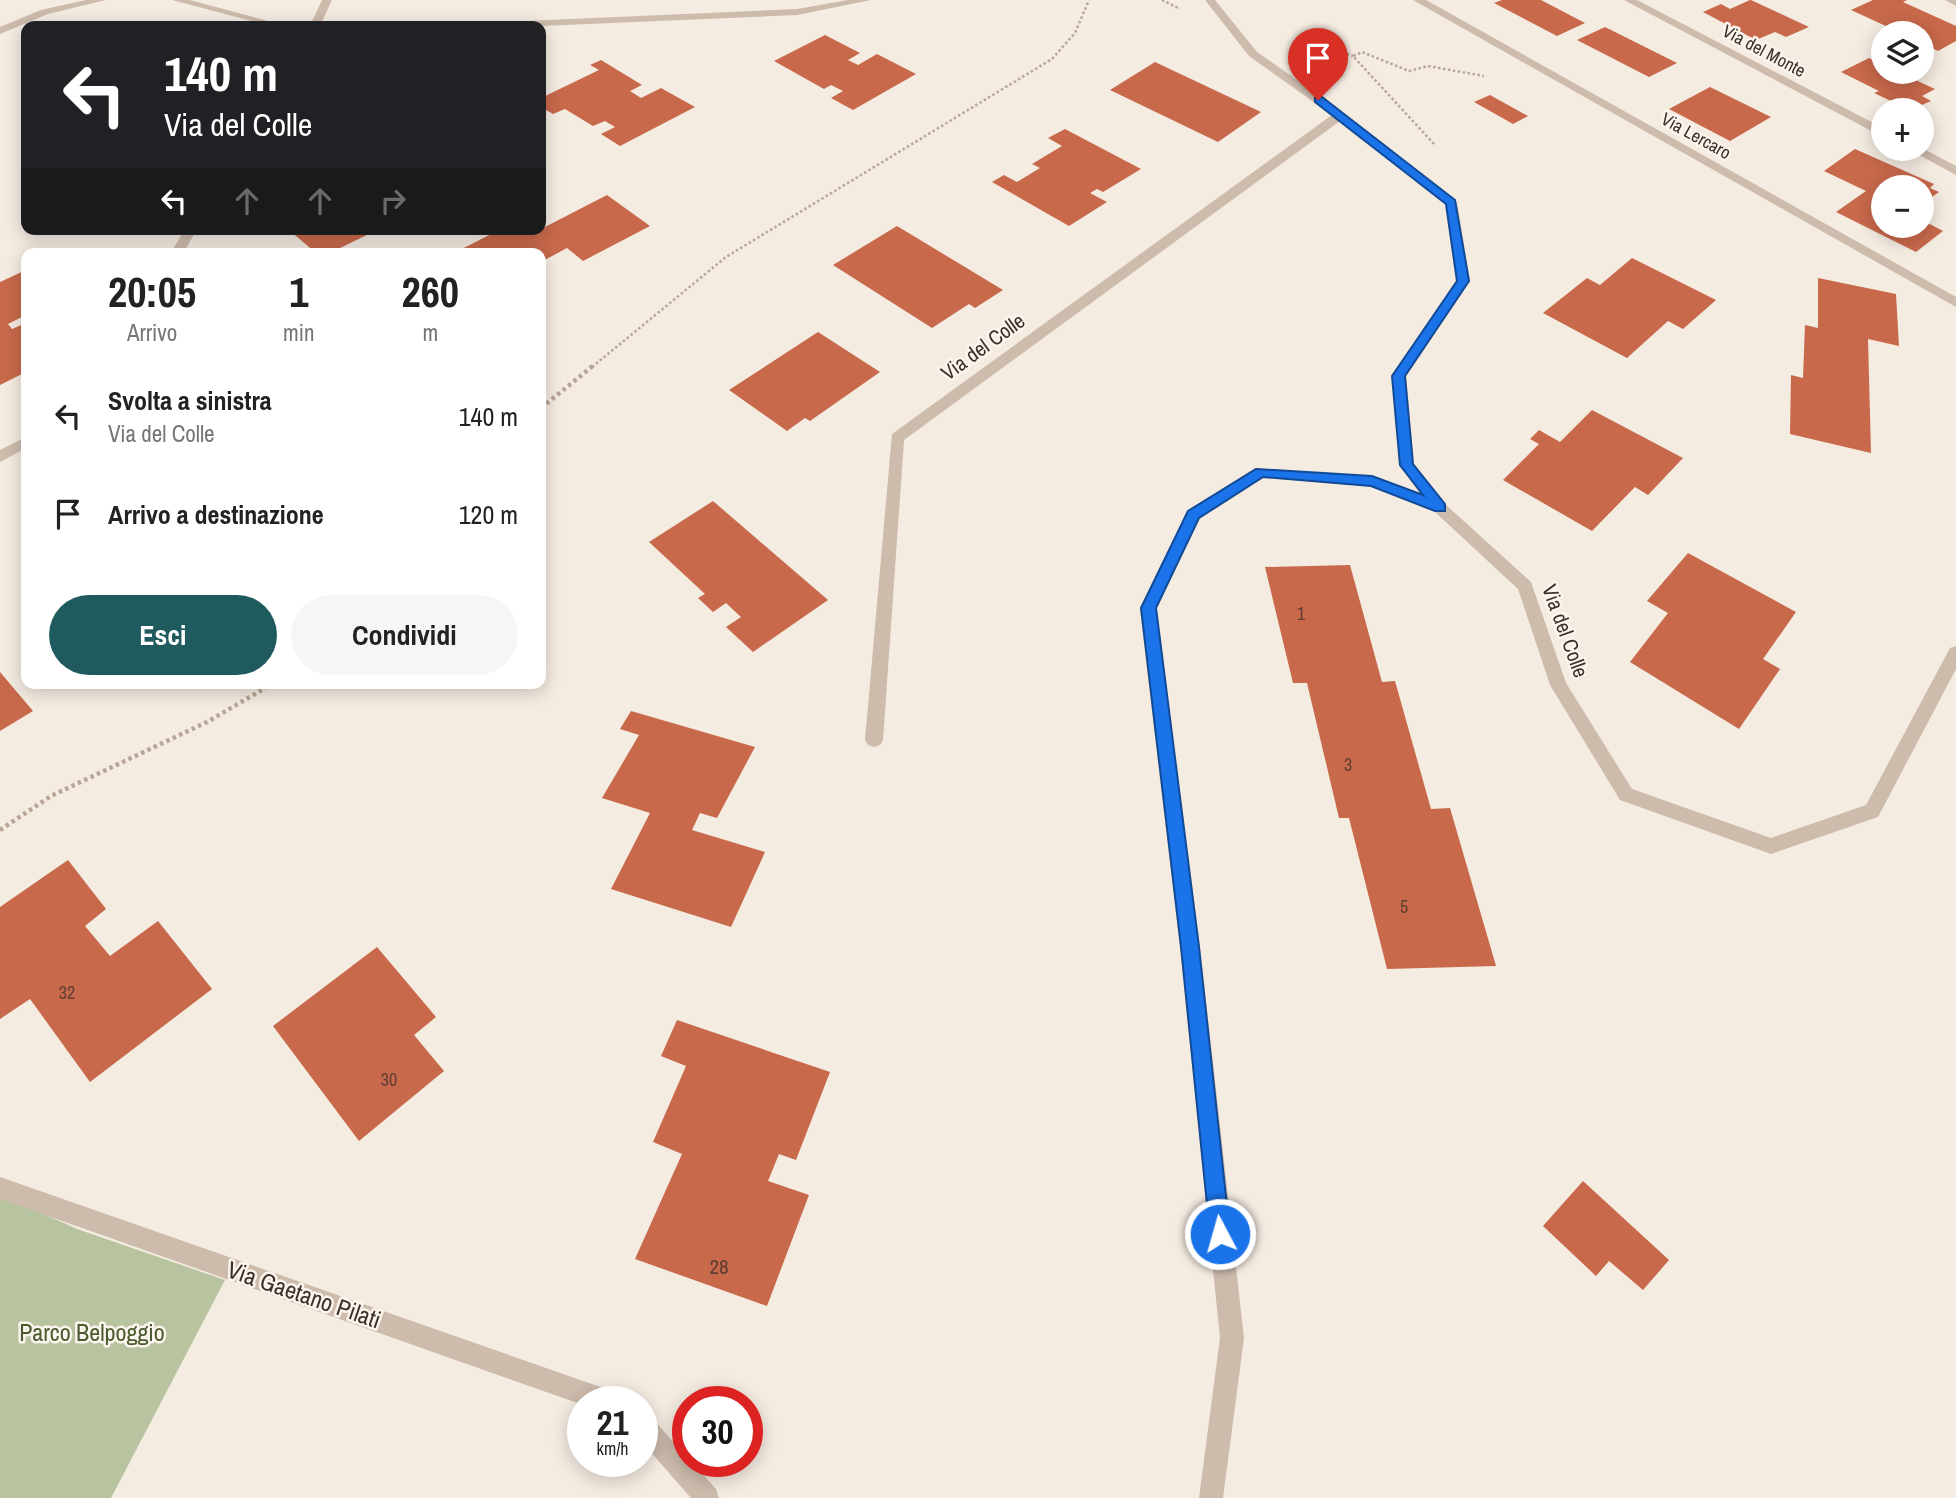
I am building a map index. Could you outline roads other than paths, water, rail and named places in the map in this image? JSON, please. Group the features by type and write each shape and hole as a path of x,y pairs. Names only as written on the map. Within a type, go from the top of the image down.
{"street":[{"path":"36,0 45,12"},
{"path":"24,21 45,12 101,0"},
{"path":"177,0 262,21"},
{"path":"317,21 327,0"},
{"path":"546,23 797,12 866,0"},
{"name":"Via del Colle","path":"1210,0 1253,54 1340,115 1451,202 1463,281 1399,376 1406,465 1440,508 1525,586 1558,685 1626,795 1771,846 1872,811 1955,658"},
{"name":"Via Lercaro","path":"1418,0 1956,303"},
{"name":"Via del Monte","path":"1629,0 1871,127"},
{"path":"1950,0 1956,3"},
{"path":"0,31 21,22"},
{"name":"Via del Colle","path":"874,740 897,438 1340,115"},
{"path":"1934,159 1956,171"},
{"path":"0,457 21,445"},
{"path":"1210,1498 1232,1338 1190,947 1148,608 1193,515 1260,472 1372,481 1440,508"},
{"name":"Via Gaetano Pilati","path":"0,1188 567,1387"},
{"path":"658,1442 707,1498"}],"park label":[{"name":"Parco Belpoggio","path":"92,1333"}]}
